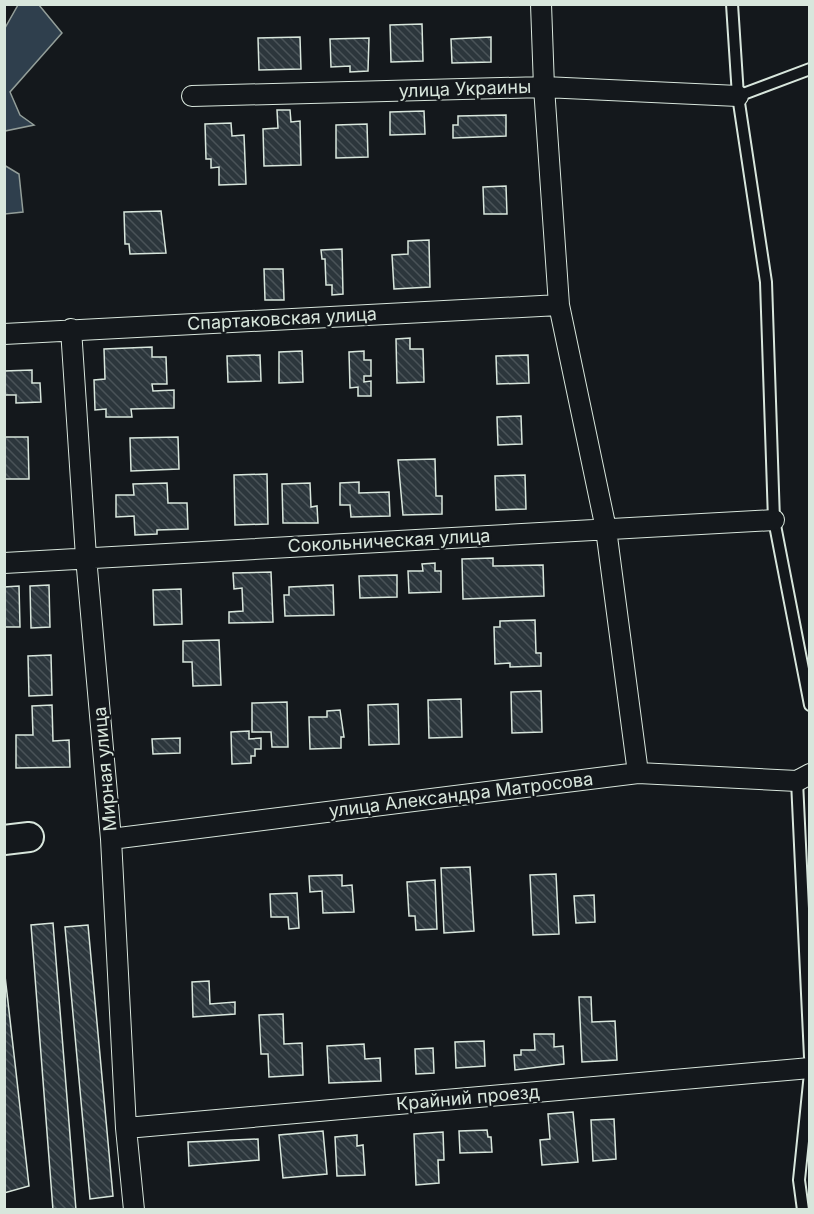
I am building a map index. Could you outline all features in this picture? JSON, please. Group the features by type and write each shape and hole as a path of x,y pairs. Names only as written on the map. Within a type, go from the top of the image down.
{"street":[{"path":"541,4 544,87 559,305 606,529 638,773"},
{"name":"улица Украины","path":"192,96 544,87 738,96"},
{"name":"Спартаковская улица","path":"4,334 559,305"},
{"name":"Мирная улица","path":"71,329 86,557 111,838 126,1128 134,1209"},
{"name":"Сокольническая улица","path":"4,563 774,520"},
{"name":"улица Александра Матросова","path":"111,838 638,773 803,777"},
{"name":"Крайний проезд","path":"126,1128 810,1068"}],"lane":[{"path":"732,4 738,96 766,282 774,520 810,705"},
{"path":"738,96 810,69"},
{"path":"803,777 810,1057"},
{"path":"803,1209 799,1180 810,1073"}],"water":[{"path":"18,5 39,5 62,33 10,92 20,115 34,125 5,131 5,28"},
{"path":"4,165 19,174 23,212 5,214"}],"building":[{"path":"422,24 423,61 391,62 390,25"},
{"path":"300,37 301,69 259,70 258,38"},
{"path":"491,37 491,62 452,63 451,39"},
{"path":"369,38 368,71 350,72 350,66 331,67 330,39"},
{"path":"277,110 290,110 291,122 300,121 301,165 264,166 263,129 278,128"},
{"path":"424,111 425,134 390,135 390,112"},
{"path":"506,115 506,136 453,138 453,125 458,125 458,116"},
{"path":"231,123 232,136 244,135 246,184 219,185 219,167 211,168 211,159 206,159 205,124"},
{"path":"367,124 368,157 336,158 336,125"},
{"path":"506,186 507,214 484,214 483,187"},
{"path":"161,211 166,253 130,254 129,244 125,244 124,212"},
{"path":"429,240 430,287 394,289 392,255 408,254 408,241"},
{"path":"342,249 343,294 332,295 332,285 326,285 325,259 322,259 321,250"},
{"path":"264,269 283,269 284,300 265,300"},
{"path":"410,338 410,349 423,349 424,382 397,383 396,339"},
{"path":"152,347 152,357 166,357 167,384 152,384 153,391 174,390 174,408 131,409 132,417 106,417 106,409 95,410 94,380 105,379 104,349"},
{"path":"302,351 303,382 279,383 279,352"},
{"path":"364,351 364,360 371,360 371,376 364,376 364,382 371,381 371,396 358,396 358,387 350,388 349,352"},
{"path":"260,355 261,381 228,382 227,356"},
{"path":"528,355 529,383 497,384 496,356"},
{"path":"32,370 32,383 40,383 41,402 16,403 16,395 4,395 4,371"},
{"path":"521,416 522,444 498,445 497,417"},
{"path":"4,437 28,437 29,479 4,479"},
{"path":"178,437 179,469 131,471 130,438"},
{"path":"435,459 436,496 442,496 442,514 403,515 398,460"},
{"path":"267,474 268,524 235,525 234,475"},
{"path":"525,475 526,509 496,510 495,476"},
{"path":"359,482 359,493 389,492 390,516 351,517 350,505 340,505 340,483"},
{"path":"167,483 168,503 187,503 188,529 157,530 157,534 135,535 134,516 116,517 116,495 134,495 133,484"},
{"path":"310,483 311,507 317,506 318,523 283,523 282,484"},
{"path":"493,558 493,566 543,565 544,596 463,599 462,559"},
{"path":"435,563 435,571 441,571 441,592 409,593 408,571 423,571 422,564"},
{"path":"271,572 273,622 229,623 229,612 243,611 242,588 234,589 233,573"},
{"path":"397,575 397,597 360,598 359,576"},
{"path":"49,585 50,627 31,628 30,586"},
{"path":"333,585 334,615 285,616 284,595 289,595 289,587"},
{"path":"19,586 20,627 4,627 4,587"},
{"path":"181,589 182,624 154,625 153,590"},
{"path":"535,620 536,653 541,653 541,666 510,667 510,663 495,664 494,627 500,627 500,621"},
{"path":"219,640 221,685 193,686 192,662 183,662 183,641"},
{"path":"51,655 52,695 29,696 28,656"},
{"path":"541,691 542,732 512,733 511,692"},
{"path":"461,699 462,737 429,738 428,700"},
{"path":"287,702 288,747 272,747 271,732 252,732 252,703"},
{"path":"398,704 399,744 369,745 368,705"},
{"path":"52,705 53,741 69,740 70,767 16,768 16,735 33,735 32,706"},
{"path":"340,710 344,737 341,737 341,748 310,749 309,717 327,717 327,711"},
{"path":"249,731 249,739 261,738 261,749 255,749 255,756 251,756 251,763 232,764 231,732"},
{"path":"180,738 180,753 153,754 152,739"},
{"path":"470,867 474,931 444,933 441,868"},
{"path":"556,874 559,934 533,935 530,875"},
{"path":"342,875 342,886 352,885 354,912 323,913 322,891 310,892 309,876"},
{"path":"435,880 437,929 416,930 415,916 409,916 407,882"},
{"path":"297,893 299,928 289,929 288,917 271,917 270,894"},
{"path":"594,895 595,922 576,923 574,896"},
{"path":"53,923 76,1210 53,1210 31,925"},
{"path":"88,925 113,1196 90,1199 65,927"},
{"path":"4,967 29,1186 4,1193"},
{"path":"209,981 210,1004 235,1002 235,1014 193,1017 192,982"},
{"path":"579,997 591,997 592,1022 615,1021 617,1060 582,1062"},
{"path":"283,1014 284,1044 302,1043 303,1075 269,1077 268,1054 261,1054 259,1015"},
{"path":"534,1034 554,1034 554,1047 563,1046 564,1064 515,1070 514,1055 521,1055 521,1050 535,1050"},
{"path":"484,1041 485,1066 456,1068 455,1042"},
{"path":"364,1044 365,1059 380,1058 381,1081 329,1083 327,1046"},
{"path":"433,1048 434,1073 416,1074 415,1049"},
{"path":"573,1112 578,1162 542,1165 540,1140 550,1139 548,1114"},
{"path":"614,1119 616,1159 593,1161 591,1120"},
{"path":"487,1130 488,1137 491,1137 492,1152 460,1153 459,1131"},
{"path":"323,1131 327,1174 283,1178 279,1135"},
{"path":"443,1132 444,1160 438,1160 439,1183 416,1185 414,1134"},
{"path":"357,1135 357,1146 363,1145 365,1175 337,1176 335,1137"},
{"path":"258,1139 259,1160 189,1166 188,1142"}]}
